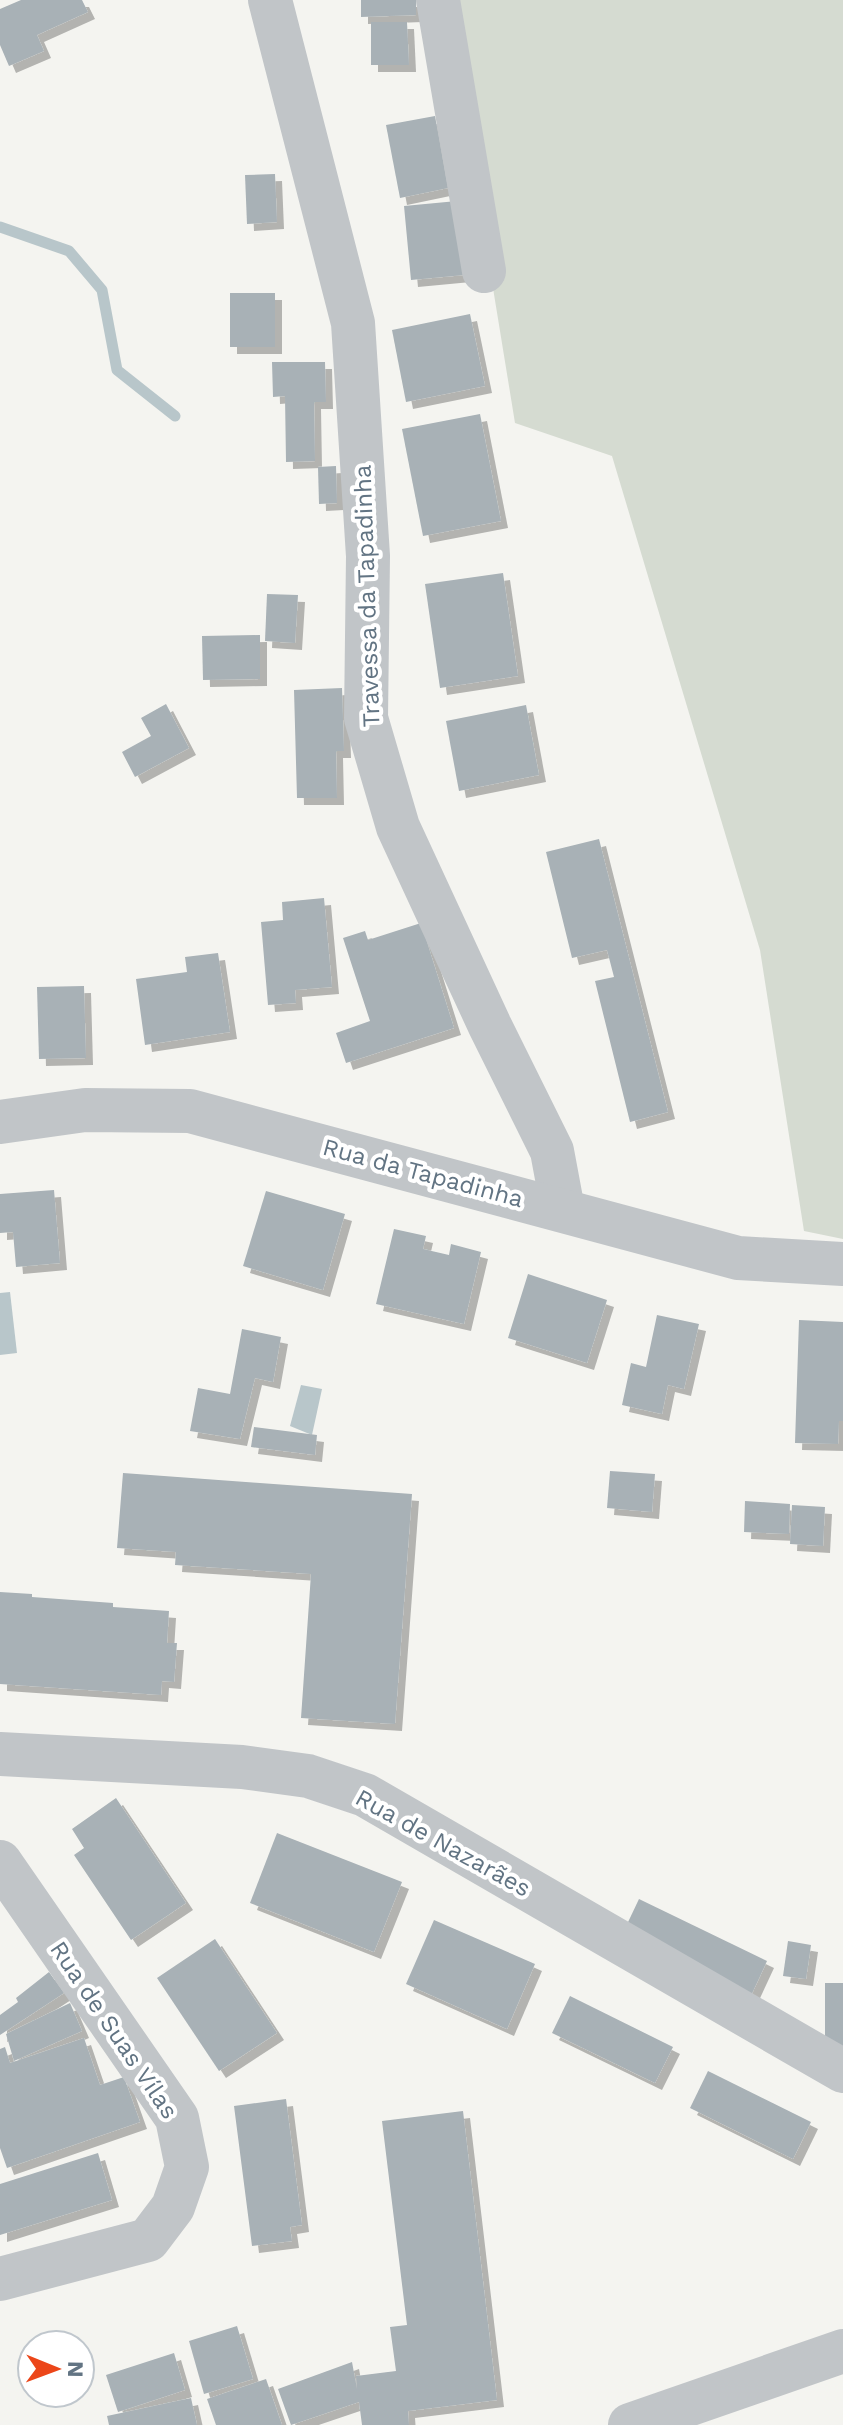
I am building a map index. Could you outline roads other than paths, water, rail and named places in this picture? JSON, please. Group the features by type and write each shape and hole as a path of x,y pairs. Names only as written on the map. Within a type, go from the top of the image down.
{"street":[{"name":"Travessa da Tapadinha","path":"270,0 353,323 368,556 366,718 398,827 552,1151 563,1210"},
{"path":"438,0 484,271"},
{"name":"Rua da Tapadinha","path":"0,1122 85,1110 190,1111 738,1258 843,1264"},
{"name":"Rua de Nazarães","path":"0,1754 242,1767 308,1776 365,1795 843,2071"},
{"name":"Rua de Suas Vílas","path":"0,1862 177,2118 187,2167 173,2207 148,2240 0,2279"},
{"path":"630,2425 843,2351"}],"waterway":[{"path":"0,227 69,251 102,290 117,370 175,416"}]}
